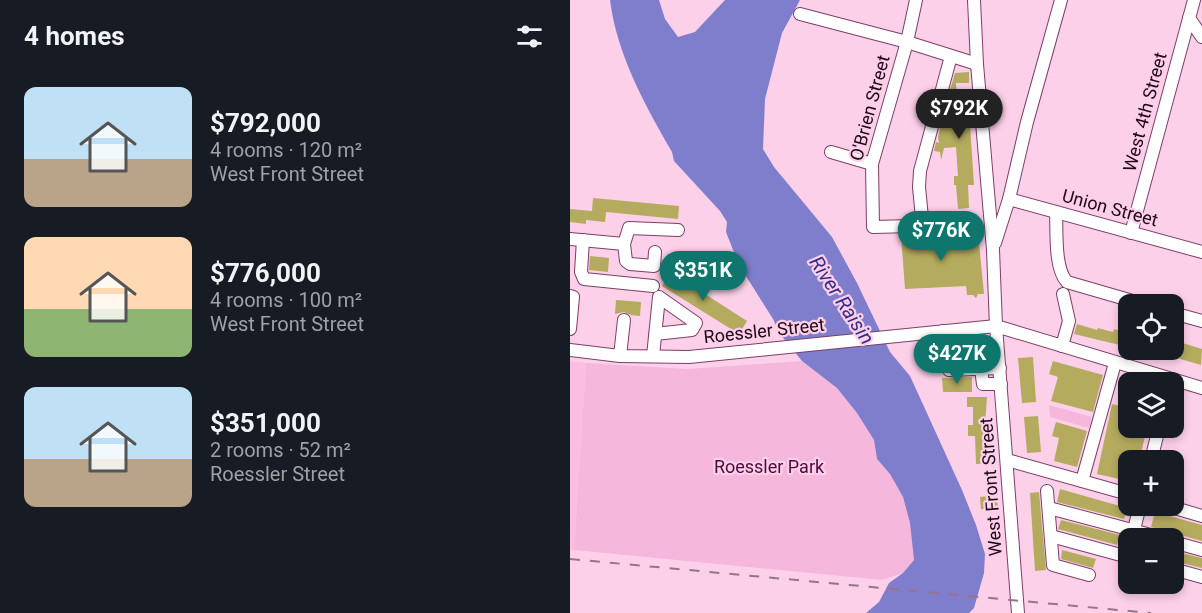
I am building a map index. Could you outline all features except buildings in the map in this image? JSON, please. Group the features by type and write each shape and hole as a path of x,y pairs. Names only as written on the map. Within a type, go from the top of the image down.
{"street":[{"name":"O'Brien Street","path":"916,0 907,42 872,164 873,227 912,226 920,223 922,218 920,171 951,56"},
{"name":"West Front Street","path":"974,0 1018,613"},
{"path":"993,250 1009,199 1027,122 1061,0"},
{"name":"West 4th Street","path":"1131,233 1194,0"},
{"path":"800,14 907,42 977,64"},
{"path":"1189,18 1202,37"},
{"path":"831,152 872,164"},
{"path":"987,185 999,191 1012,182"},
{"name":"Union Street","path":"1009,199 1202,252"},
{"path":"1056,212 1062,277 1067,282 1118,297"},
{"path":"654,266 630,264 626,261 624,244 629,228 678,230"},
{"path":"624,244 576,240 581,272 584,279 656,291 696,323 692,330 655,334"},
{"path":"653,356 655,252"},
{"path":"1062,294 1069,321 1062,346"},
{"path":"570,296 573,297 570,328"},
{"path":"1184,316 1202,321"},
{"path":"620,356 624,320"},
{"path":"996,326 1142,372"},
{"name":"Roessler Street","path":"570,350 620,356 689,357 996,326"},
{"path":"944,331 949,370 1000,368"},
{"path":"1082,481 1115,363"},
{"path":"981,369 983,384 1001,384"},
{"path":"1184,384 1202,388"},
{"path":"1007,460 1118,491"},
{"path":"1047,491 1053,565 1089,575"},
{"path":"1048,508 1118,529"},
{"path":"1184,511 1202,516"},
{"path":"1051,536 1118,553"},
{"path":"1184,545 1202,550"},
{"path":"1184,572 1202,577"}],"shaded area":[{"path":"570,361 586,363 574,550 570,550"}],"green space":[{"name":"Roessler Park","path":"802,361 837,388 857,413 874,440 877,459 890,474 903,497 910,523 914,560 903,573 882,580 574,550 586,363 687,369"},
{"path":"1049,405 1092,417 1089,428 1050,417"}],"water":[{"name":"River Raisin","path":"610,0 659,0 665,19 678,37 695,32 725,0 800,0 782,33 765,99 763,149 774,167 832,237 890,352 910,376 962,490 985,554 984,573 974,608 969,613 866,613 879,602 889,583 903,573 914,560 910,523 903,497 890,474 877,459 874,440 857,413 837,388 802,361 780,334 739,265 726,232 727,222 720,211 674,161 672,152 642,98 626,60"}],"railway":[{"path":"570,559 1151,613"}]}
